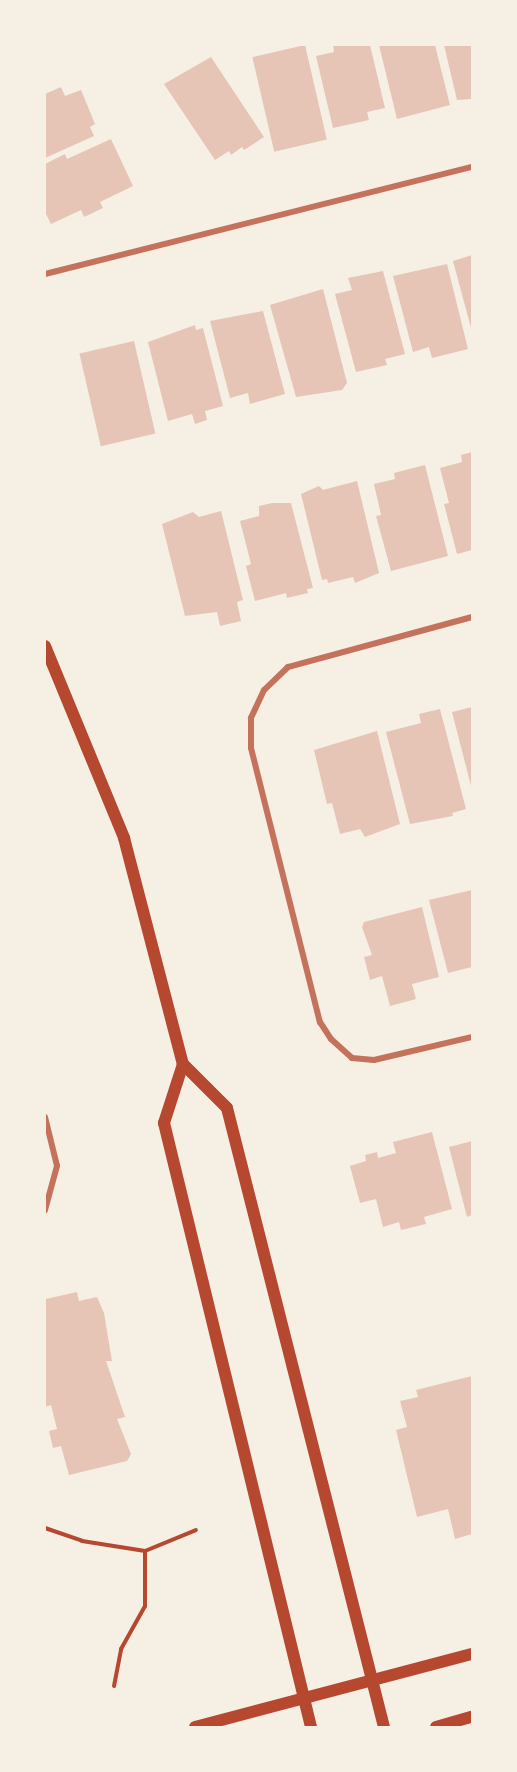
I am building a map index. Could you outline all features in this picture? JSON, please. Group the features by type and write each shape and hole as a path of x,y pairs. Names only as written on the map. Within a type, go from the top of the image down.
{"main road":[{"path":"45,646 124,838 183,1064 227,1108 384,1727"},
{"path":"183,1064 164,1123 310,1727"},
{"path":"195,1727 472,1654"},
{"path":"436,1727 472,1717"}],"street":[{"path":"45,274 472,167"},
{"path":"472,617 288,667 264,690 251,718 251,748 320,1022 331,1039 352,1058 374,1060 472,1037"},
{"path":"45,1117 57,1166 50,1204 45,1210"}],"path":[{"path":"45,1528 82,1541 145,1551 196,1530"},
{"path":"114,1686 121,1649 145,1606 145,1551"}],"building":[{"path":"305,45 327,140 274,152 252,57"},
{"path":"333,45 370,45 385,108 367,112 369,120 333,128 316,56 334,52"},
{"path":"379,45 435,45 450,105 397,119"},
{"path":"444,45 472,45 472,99 457,100"},
{"path":"211,57 264,137 244,150 242,147 231,155 229,151 215,160 164,84"},
{"path":"61,87 65,96 81,90 95,124 90,127 94,136 45,158 45,94"},
{"path":"111,139 133,186 100,202 103,208 84,217 81,210 51,224 45,212 45,164 65,154 67,159"},
{"path":"472,255 472,328 471,328 453,261"},
{"path":"447,264 468,349 432,358 429,347 413,352 393,276"},
{"path":"383,271 405,354 385,359 387,365 356,372 335,294 352,290 348,278"},
{"path":"323,289 347,383 342,390 296,397 270,305"},
{"path":"263,311 285,394 250,404 248,393 230,398 210,321"},
{"path":"195,325 196,330 203,328 223,406 205,411 207,420 195,424 192,414 168,421 148,342"},
{"path":"134,341 155,434 101,446 79,354"},
{"path":"472,452 472,550 457,554 444,504 449,503 440,468 462,462 461,455"},
{"path":"425,465 448,556 391,571 376,516 381,515 374,484 395,479 394,473"},
{"path":"357,481 379,573 355,583 353,577 328,583 327,579 322,580 301,494 319,486 323,490"},
{"path":"291,503 313,588 307,589 308,593 287,598 286,593 255,601 246,566 251,564 240,521 259,516 259,506"},
{"path":"221,511 243,600 237,602 241,621 220,626 217,612 185,616 162,524 193,512 199,517"},
{"path":"472,707 472,786 471,786 452,712"},
{"path":"440,709 466,809 452,813 453,816 410,824 386,732 421,723 419,714"},
{"path":"377,731 400,824 365,837 360,829 340,834 332,803 327,804 314,750"},
{"path":"472,890 472,967 448,973 429,900"},
{"path":"422,907 439,977 412,984 416,999 390,1006 382,976 370,980 364,957 372,955 362,927 364,922"},
{"path":"432,1132 452,1209 424,1217 426,1224 401,1230 399,1222 383,1227 376,1199 360,1203 350,1166 366,1161 365,1155 377,1152 378,1158 396,1153 393,1142"},
{"path":"472,1141 472,1215 467,1217 449,1147"},
{"path":"77,1292 79,1301 97,1297 104,1313 112,1361 106,1361 125,1417 117,1419 131,1454 127,1461 69,1475 61,1446 53,1448 49,1431 57,1429 51,1405 45,1407 45,1308 46,1299"},
{"path":"472,1376 472,1534 455,1539 448,1509 417,1517 396,1430 407,1427 400,1401 418,1397 416,1390"}]}
